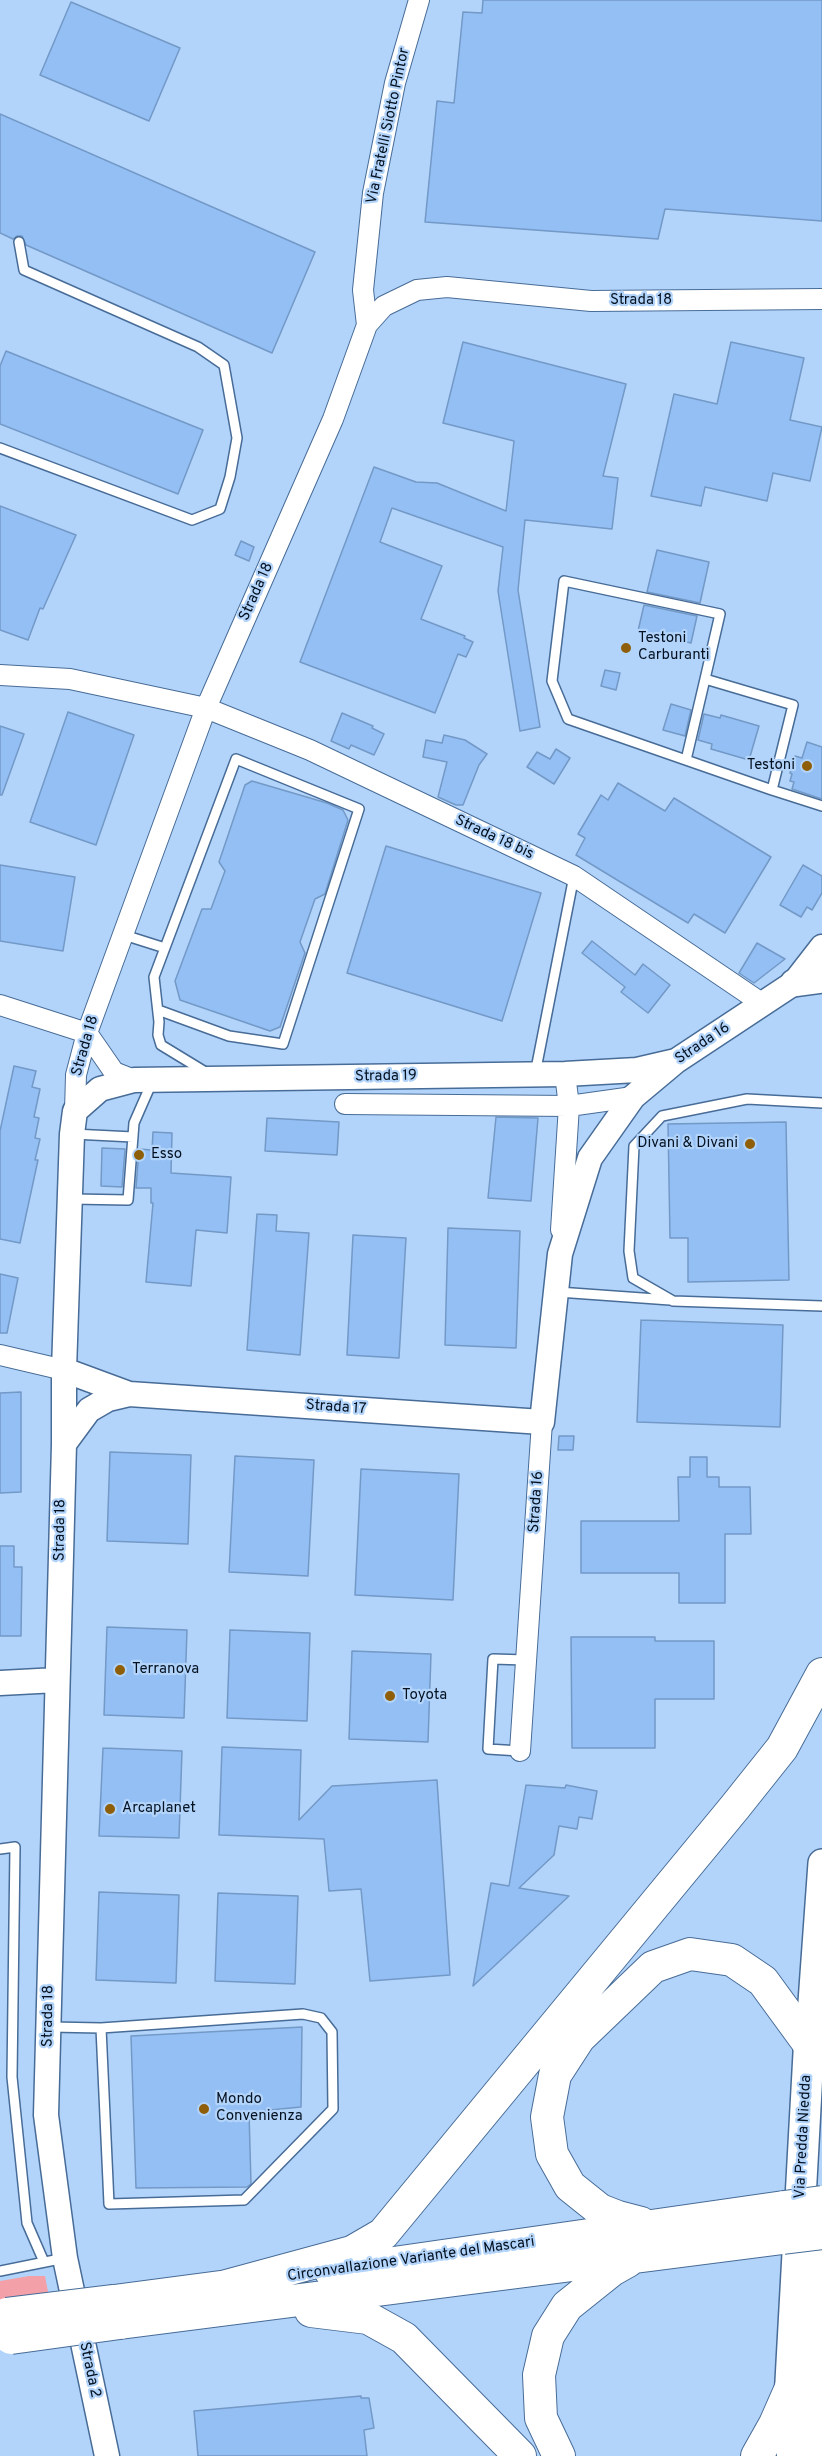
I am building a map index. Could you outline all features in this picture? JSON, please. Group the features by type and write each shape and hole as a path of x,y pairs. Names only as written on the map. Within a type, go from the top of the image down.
{"highway":[{"path":"227,2299 352,2253 383,2234 415,2198 782,1748 822,1674"},
{"path":"654,2225 618,2217 600,2210 570,2186 552,2154 547,2117 555,2075 579,2038 653,1967 690,1954 732,1960 763,1981 809,2044"},
{"name":"Circonvallazione Variante del Mascari","path":"227,2299 654,2225 822,2202"},
{"name":"Circonvallazione Variante del Mascari","path":"5,2327 227,2299 638,2256 822,2233"},
{"path":"559,2456 541,2418 539,2375 548,2336 567,2306 612,2271 638,2256"},
{"path":"227,2299 369,2318 404,2338 520,2456"},
{"path":"757,2456 776,2424 790,2390"}],"main road":[{"path":"794,983 822,979"},
{"name":"Via Predda Niedda","path":"808,2267 809,2044 822,1863"},
{"name":"Via Predda Niedda","path":"808,2267 822,2208"},
{"path":"808,2267 819,2371 815,2456"},
{"path":"792,2456 790,2390 808,2267"}],"street":[{"name":"Via Fratelli Siotto Pintor","path":"367,325 363,290 372,193 395,83 419,0"},
{"name":"Strada 18","path":"71,2285 54,2260 46,2115 64,1370 76,1075 87,1033 206,708 333,419 367,325 384,306 417,290 447,287 591,301 822,299"},
{"name":"Strada 18 bis","path":"0,675 70,679 206,708 310,750 574,876 763,1004"},
{"name":"Strada 16","path":"560,1254 590,1158 633,1097 676,1061 794,983 822,947"},
{"path":"0,1005 87,1033 114,1072 143,1080"},
{"name":"Strada 19","path":"74,1122 100,1089 143,1080 566,1074 637,1070 676,1061"},
{"name":"Strada 19","path":"589,1103 637,1070"},
{"name":"Strada 16","path":"520,1751 543,1422 560,1254 568,1106 566,1074"},
{"path":"345,1104 568,1106 633,1097"},
{"path":"0,1355 64,1370"},
{"name":"Strada 17","path":"64,1370 129,1394 543,1422"},
{"name":"Strada 17","path":"64,1444 89,1410 108,1399 129,1394"},
{"path":"0,1683 57,1680"},
{"name":"Strada 2","path":"71,2285 107,2456"}],"lane":[{"path":"0,448 192,520 220,509 230,477 237,438 224,365 198,347 24,270 19,242"},
{"path":"686,760 720,614 564,581 552,681 568,719 772,790 822,806"},
{"path":"705,679 793,705 772,790"},
{"path":"158,1010 229,1036 283,1044 359,809 236,759 154,977 160,1044 217,1079"},
{"path":"535,1075 574,876"},
{"path":"124,935 165,948"},
{"path":"70,1199 128,1200 134,1123 143,1080"},
{"path":"673,1300 633,1278 629,1251 634,1146 662,1116 747,1098 822,1103"},
{"path":"74,1122 133,1137"},
{"path":"556,1292 673,1300 822,1306"},
{"path":"520,1751 488,1749 493,1659 526,1660"},
{"path":"0,1849 15,1848 12,2077 27,2223 54,2260 0,2271"},
{"path":"48,2027 101,2028 303,2014 321,2018 332,2032 333,2109 244,2200 109,2204 101,2028"}],"shaded area":[{"path":"45,2276 49,2297 0,2306 0,2281"}],"building":[{"path":"483,0 822,0 822,221 665,209 658,239 425,222 437,101 454,103 463,12 482,13"},
{"path":"71,2 180,48 149,121 40,75"},
{"path":"0,114 315,252 272,353 26,245 22,236 13,239 0,233"},
{"path":"463,342 626,384 603,476 618,478 612,529 525,520 518,590 540,727 520,731 498,591 503,547 392,508 380,542 442,566 421,619 465,636 464,638 473,642 466,657 458,654 435,713 300,662 374,467 416,482 437,483 506,511 514,441 443,423"},
{"path":"731,342 804,358 790,420 822,427 810,481 773,473 767,501 705,487 701,506 651,496 674,394 717,404"},
{"path":"6,351 203,430 178,494 0,424 0,366"},
{"path":"0,506 76,535 43,609 40,608 28,640 0,630"},
{"path":"241,541 254,547 249,561 235,555"},
{"path":"657,550 709,562 700,603 647,592"},
{"path":"644,605 697,616 691,643 638,631"},
{"path":"605,670 620,673 616,690 601,686"},
{"path":"671,704 691,710 685,736 663,730"},
{"path":"68,712 134,735 96,845 30,822"},
{"path":"342,713 373,726 372,728 384,734 374,755 351,745 349,749 331,741"},
{"path":"704,714 720,718 721,715 759,726 749,760 711,749 712,744 698,740"},
{"path":"0,726 24,734 2,795 0,795"},
{"path":"444,735 465,740 487,754 479,765 463,805 456,805 438,797 447,762 423,757 426,740 442,743"},
{"name":"Testoni","path":"807,742 822,747 822,799 792,789 794,782 790,781 792,774 790,773 795,756 802,758"},
{"path":"556,749 570,758 554,784 527,767 537,752 550,759"},
{"path":"252,781 327,803 343,810 348,820 325,894 315,899 300,942 305,953 280,1027 270,1031 180,1000 175,981 202,909 211,909 225,871 219,862 245,785"},
{"path":"618,783 665,811 674,798 771,857 725,933 694,914 688,923 576,855 585,838 578,834 601,795 608,800"},
{"path":"386,846 541,893 502,1021 347,973"},
{"path":"0,865 75,877 63,951 0,941"},
{"path":"803,865 822,876 822,893 812,910 807,907 801,917 780,905"},
{"path":"592,941 635,975 643,964 670,985 648,1013 621,992 625,987 582,953"},
{"path":"757,943 785,959 754,983 739,973"},
{"path":"14,1066 36,1071 32,1087 40,1089 34,1117 39,1118 35,1138 40,1139 35,1160 38,1160 20,1243 0,1239 0,1131"},
{"path":"496,1117 538,1118 531,1201 488,1198"},
{"path":"267,1118 339,1122 337,1155 265,1151"},
{"path":"786,1122 789,1280 688,1282 688,1238 670,1238 668,1124"},
{"path":"153,1132 172,1133 171,1173 231,1177 227,1233 196,1230 191,1286 146,1282 153,1203 151,1203 151,1188 136,1188 139,1149 152,1150"},
{"path":"102,1148 125,1149 122,1187 101,1186"},
{"path":"257,1214 277,1215 276,1231 309,1233 300,1355 247,1350"},
{"path":"448,1228 520,1231 516,1348 445,1345"},
{"path":"353,1235 406,1238 399,1358 347,1355"},
{"path":"0,1274 18,1278 7,1333 0,1333"},
{"path":"641,1320 783,1325 780,1427 637,1422"},
{"path":"21,1392 21,1492 0,1493 0,1393"},
{"path":"559,1436 574,1436 573,1450 558,1450"},
{"path":"110,1452 191,1455 188,1544 107,1541"},
{"path":"235,1456 314,1460 308,1576 229,1572"},
{"path":"690,1457 707,1457 707,1477 719,1477 719,1487 750,1487 751,1534 725,1534 725,1603 679,1603 679,1573 581,1573 581,1521 679,1521 678,1477 690,1477"},
{"path":"361,1469 459,1474 453,1600 355,1595"},
{"path":"0,1546 14,1546 14,1567 22,1567 21,1636 0,1636"},
{"path":"107,1627 187,1630 184,1718 104,1715"},
{"path":"230,1630 310,1633 307,1721 227,1718"},
{"path":"571,1637 655,1637 655,1641 714,1641 714,1699 655,1699 655,1748 572,1748"},
{"name":"Toyota","path":"352,1651 431,1654 428,1742 349,1739"},
{"path":"222,1747 301,1750 299,1820 332,1786 437,1780 450,1975 370,1981 361,1889 329,1891 324,1839 219,1835"},
{"path":"103,1748 182,1751 179,1838 99,1836"},
{"path":"526,1785 565,1788 566,1785 597,1791 592,1819 579,1817 577,1829 559,1826 554,1855 519,1888 569,1896 473,1986 491,1883 509,1886"},
{"path":"99,1892 179,1895 176,1983 96,1980"},
{"path":"218,1893 298,1896 295,1984 215,1981"},
{"name":"Mondo Convenienza","path":"302,2027 301,2107 249,2112 251,2184 247,2187 136,2188 131,2036"},
{"path":"361,2396 361,2398 369,2398 374,2428 364,2430 367,2456 198,2456 194,2411"}],"place":[{"name":"Testoni Carburanti","path":"626,648"},
{"name":"Testoni","path":"807,766"},
{"name":"Divani & Divani","path":"750,1144"},
{"name":"Esso","path":"139,1155"},
{"name":"Terranova","path":"120,1670"},
{"name":"Toyota","path":"390,1696"},
{"name":"Arcaplanet","path":"110,1809"},
{"name":"Mondo Convenienza","path":"204,2109"}]}
